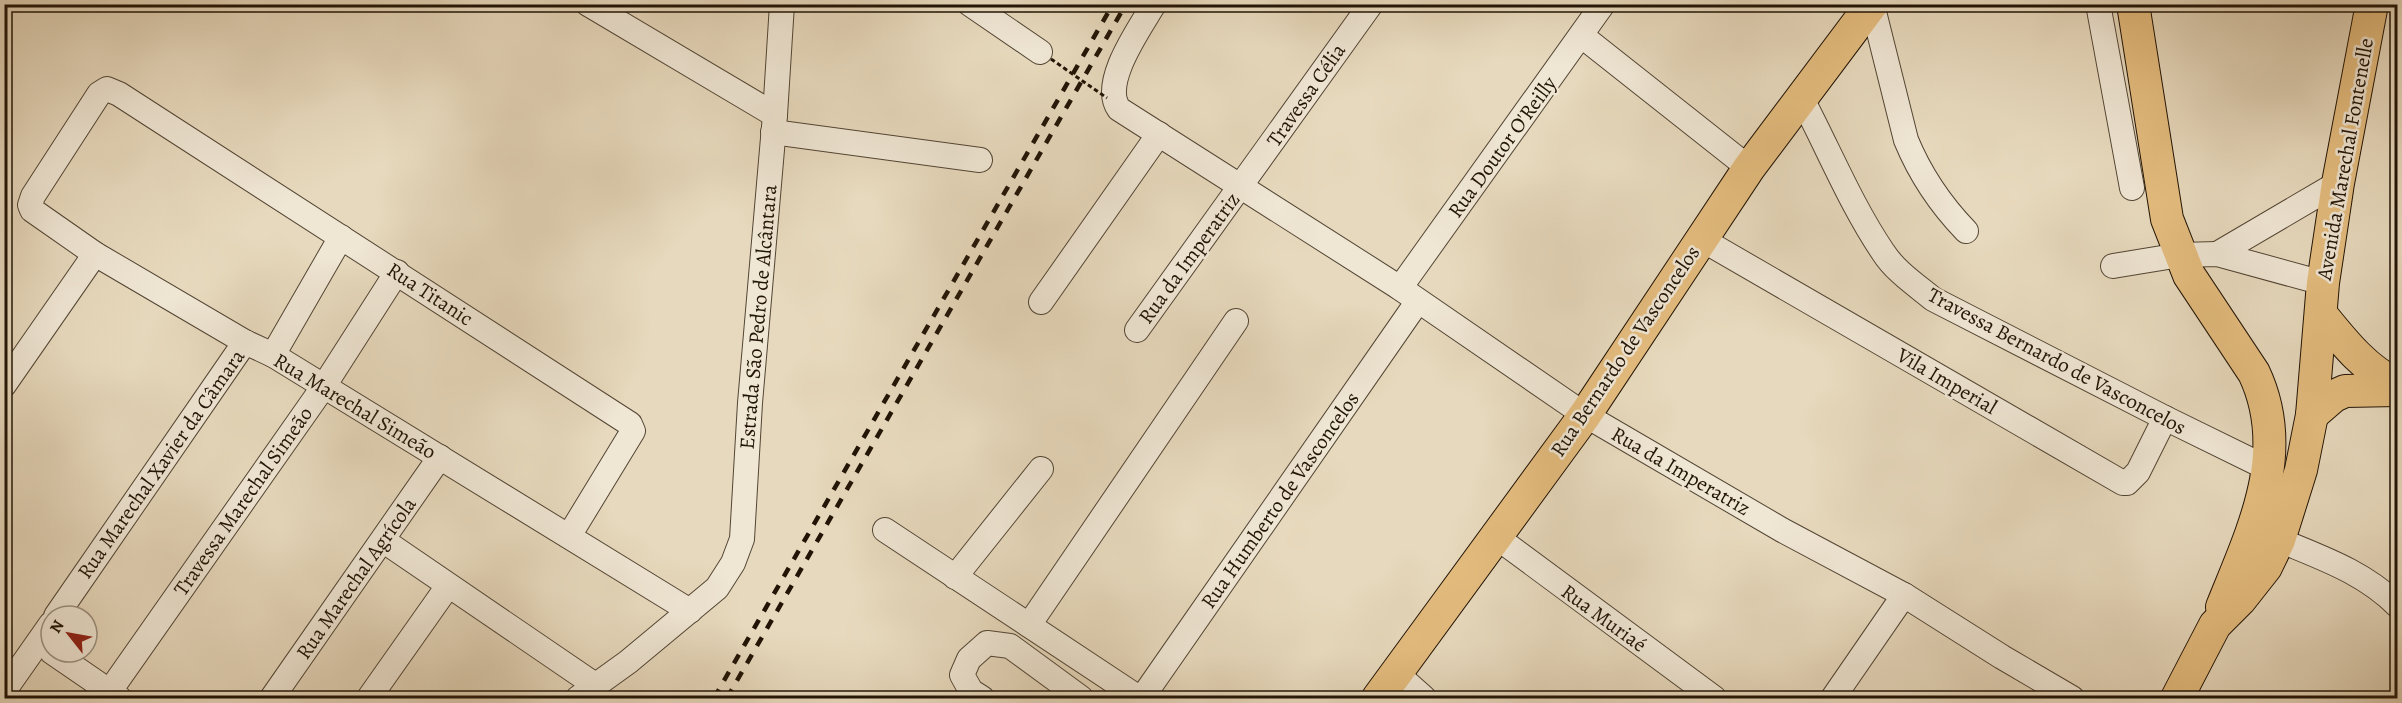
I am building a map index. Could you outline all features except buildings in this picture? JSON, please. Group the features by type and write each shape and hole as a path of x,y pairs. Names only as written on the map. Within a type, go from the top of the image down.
{"main road":[{"path":"2133,4 2167,219 2188,275 2254,373 2265,403 2270,456 2249,540 2215,625 2177,699"},
{"name":"Avenida Marechal Fontenelle","path":"2215,625 2266,567 2279,540 2301,470 2311,422 2322,298 2338,183 2372,4"},
{"name":"Rua Bernardo de Vasconcelos","path":"1378,699 1585,414 1749,168 1867,11"},
{"path":"2322,298 2348,346 2397,388"},
{"path":"2311,422 2334,396 2345,391 2397,388"}],"street":[{"path":"588,4 774,123 980,160"},
{"name":"Estrada São Pedro de Alcântara","path":"586,692 628,662 717,588 734,563 742,539 750,403 782,4"},
{"path":"970,4 1045,56"},
{"path":"1111,101 1123,58 1154,4"},
{"name":"Travessa Célia","path":"1241,186 1371,4"},
{"name":"Rua Doutor O'Reilly","path":"1409,295 1603,4"},
{"path":"2097,4 2132,188"},
{"path":"1867,11 1914,160 1923,177 1966,231"},
{"path":"1582,36 1749,168"},
{"name":"Rua Marechal Simeão","path":"119,94 106,90 99,93 33,196 30,205 32,210 95,254 245,342 273,355 690,611"},
{"name":"Rua Titanic","path":"119,94 624,419 633,427 633,431 569,536"},
{"name":"Travessa Bernardo de Vasconcelos","path":"1801,97 1858,210 1884,254 1911,282 1934,299 2165,418 2270,456"},
{"name":"Rua da Imperatriz","path":"1111,101 1124,112 1409,295 1585,414 1782,530 1904,595 2073,699"},
{"path":"1041,302 1159,134"},
{"path":"2217,254 2338,183"},
{"name":"Rua da Imperatriz","path":"1137,330 1241,186"},
{"path":"273,355 341,237"},
{"name":"Vila Imperial","path":"1701,239 2123,483 2133,479 2138,472 2165,418"},
{"path":"4,385 95,254"},
{"path":"2113,266 2180,255 2217,254 2322,298"},
{"name":"Travessa Marechal Simeão","path":"111,696 324,386 397,272"},
{"name":"Rua Humberto de Vasconcelos","path":"1140,699 1409,295"},
{"path":"1029,625 1236,321"},
{"name":"Rua Marechal Xavier da Câmara","path":"65,604 245,342"},
{"name":"Rua Marechal Agrícola","path":"272,699 384,541 440,457"},
{"path":"955,577 1041,469"},
{"path":"885,530 1140,699"},
{"name":"Rua Muriaé","path":"1495,536 1714,699"},
{"path":"2279,540 2350,570 2379,588 2397,606"},
{"path":"384,541 448,586 586,692"},
{"path":"369,699 448,586"},
{"path":"1833,699 1904,595"},
{"path":"982,699 970,691 962,675 969,659 987,643 1010,646 1081,699"},
{"path":"4,691 39,652"},
{"path":"74,664 111,696"},
{"path":"1396,673 1424,699"}],"path":[{"path":"1045,56 1111,101"}],"railway":[{"path":"714,698 1113,4"},
{"path":"727,698 1126,4"}]}
